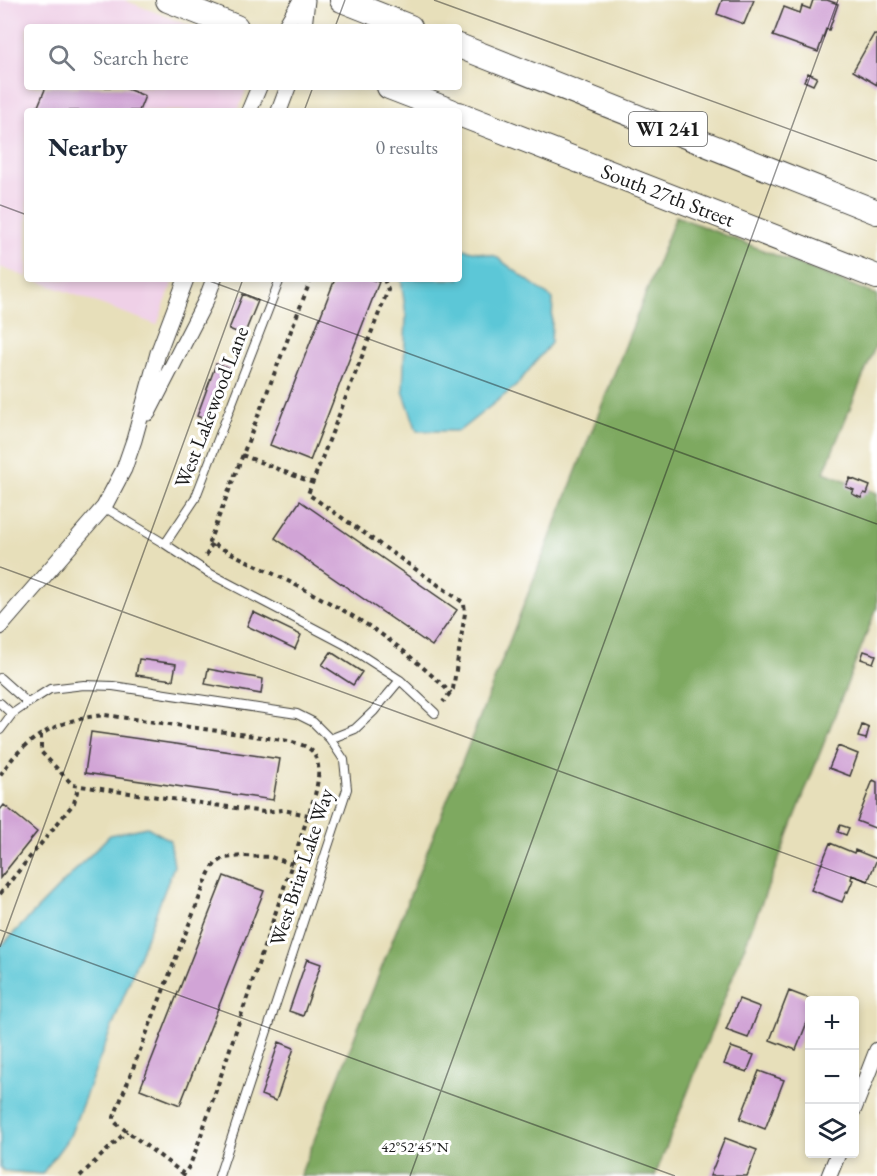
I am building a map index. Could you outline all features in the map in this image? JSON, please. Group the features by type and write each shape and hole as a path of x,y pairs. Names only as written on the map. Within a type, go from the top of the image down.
{"main road":[{"path":"168,0 228,24"},
{"path":"342,0 402,24"},
{"name":"WI 241","path":"462,47 877,212"},
{"path":"397,90 443,108"},
{"name":"South 27th Street","path":"462,115 877,277"}],"street":[{"path":"287,24 301,0"},
{"path":"304,24 307,0"},
{"path":"250,108 258,90"},
{"path":"280,108 287,90"},
{"path":"0,627 104,507 124,469 158,353 185,282"},
{"path":"134,440 206,300 213,282"},
{"path":"857,1104 877,1050"},
{"path":"829,1176 836,1158"}],"lane":[{"name":"West Lakewood Lane","path":"165,543 195,499 279,282"},
{"path":"104,507 165,543 207,572 344,644 400,680 435,713"},
{"path":"0,678 28,703"},
{"path":"330,739 355,729 374,711 400,680"},
{"name":"West Briar Lake Way","path":"0,730 12,714 50,689 84,685 113,686 297,714 313,722 330,739 344,760 347,789 219,1176"},
{"path":"0,704 12,714"}],"path":[{"path":"310,282 209,542 325,600 373,628 451,693"},
{"path":"385,282 388,290 308,494 464,603 465,613 453,689 435,713"},
{"path":"242,455 313,483"},
{"path":"0,775 20,750 41,734 70,720 105,715 289,741 311,750 316,759 319,771 318,783 308,815 292,864 197,1147 183,1175 114,1121 114,1117 214,864 224,858 242,856 271,857 292,864"},
{"path":"41,734 41,752 75,785 264,812 283,810 308,815"},
{"path":"0,894 74,803 77,792 75,785"},
{"path":"80,1176 127,1131"}],"shaded area":[{"path":"0,0 124,0 185,24 24,24 24,90 246,90 239,108 24,108 24,276 0,267"},
{"path":"40,282 173,282 157,325"}],"green space":[{"path":"676,216 877,295 877,342 824,472 877,493 877,607 655,1176 300,1176"}],"water":[{"path":"462,249 495,256 553,299 551,343 516,386 459,431 417,431 403,391 406,316 401,282 462,282"},
{"path":"147,827 170,840 174,866 70,1136 42,1174 4,1171 0,1167 0,947 110,835"}],"building":[{"path":"722,0 754,0 744,24 717,14"},
{"path":"813,0 827,0 838,4 818,52 773,36 784,7 800,13 802,6 810,9"},
{"path":"874,34 877,36 877,85 853,71"},
{"path":"808,73 817,77 813,85 804,81"},
{"path":"45,90 130,90 145,96 140,108 37,108"},
{"path":"334,282 379,282 310,461 270,445"},
{"path":"243,294 258,301 244,335 229,329"},
{"path":"216,364 231,369 211,422 197,416"},
{"path":"850,478 870,486 867,494 864,493 861,498 852,494 854,490 846,487"},
{"path":"300,501 457,610 432,646 275,538"},
{"path":"253,612 301,635 295,649 247,626"},
{"path":"864,651 876,655 873,663 861,659"},
{"path":"331,652 362,672 353,685 322,665"},
{"path":"139,659 176,664 173,680 136,675"},
{"path":"208,669 263,679 261,694 205,684"},
{"path":"862,725 869,728 866,739 858,737"},
{"path":"91,732 280,759 273,800 85,773"},
{"path":"838,746 858,754 850,776 829,768"},
{"path":"873,780 877,782 877,829 857,821"},
{"path":"4,805 37,832 0,878 0,810"},
{"path":"840,825 849,828 846,835 838,832"},
{"path":"830,843 877,859 868,881 852,875 853,880 842,902 811,890"},
{"path":"224,876 264,891 180,1105 140,1089"},
{"path":"307,959 321,964 303,1016 289,1011"},
{"path":"789,991 805,997 805,1028 796,1050 770,1040"},
{"path":"739,999 760,1007 748,1038 726,1030"},
{"path":"279,1042 294,1048 276,1101 261,1095"},
{"path":"731,1047 754,1055 747,1072 724,1064"},
{"path":"759,1071 784,1080 765,1129 740,1119"},
{"path":"725,1138 757,1150 747,1176 710,1176"}]}
